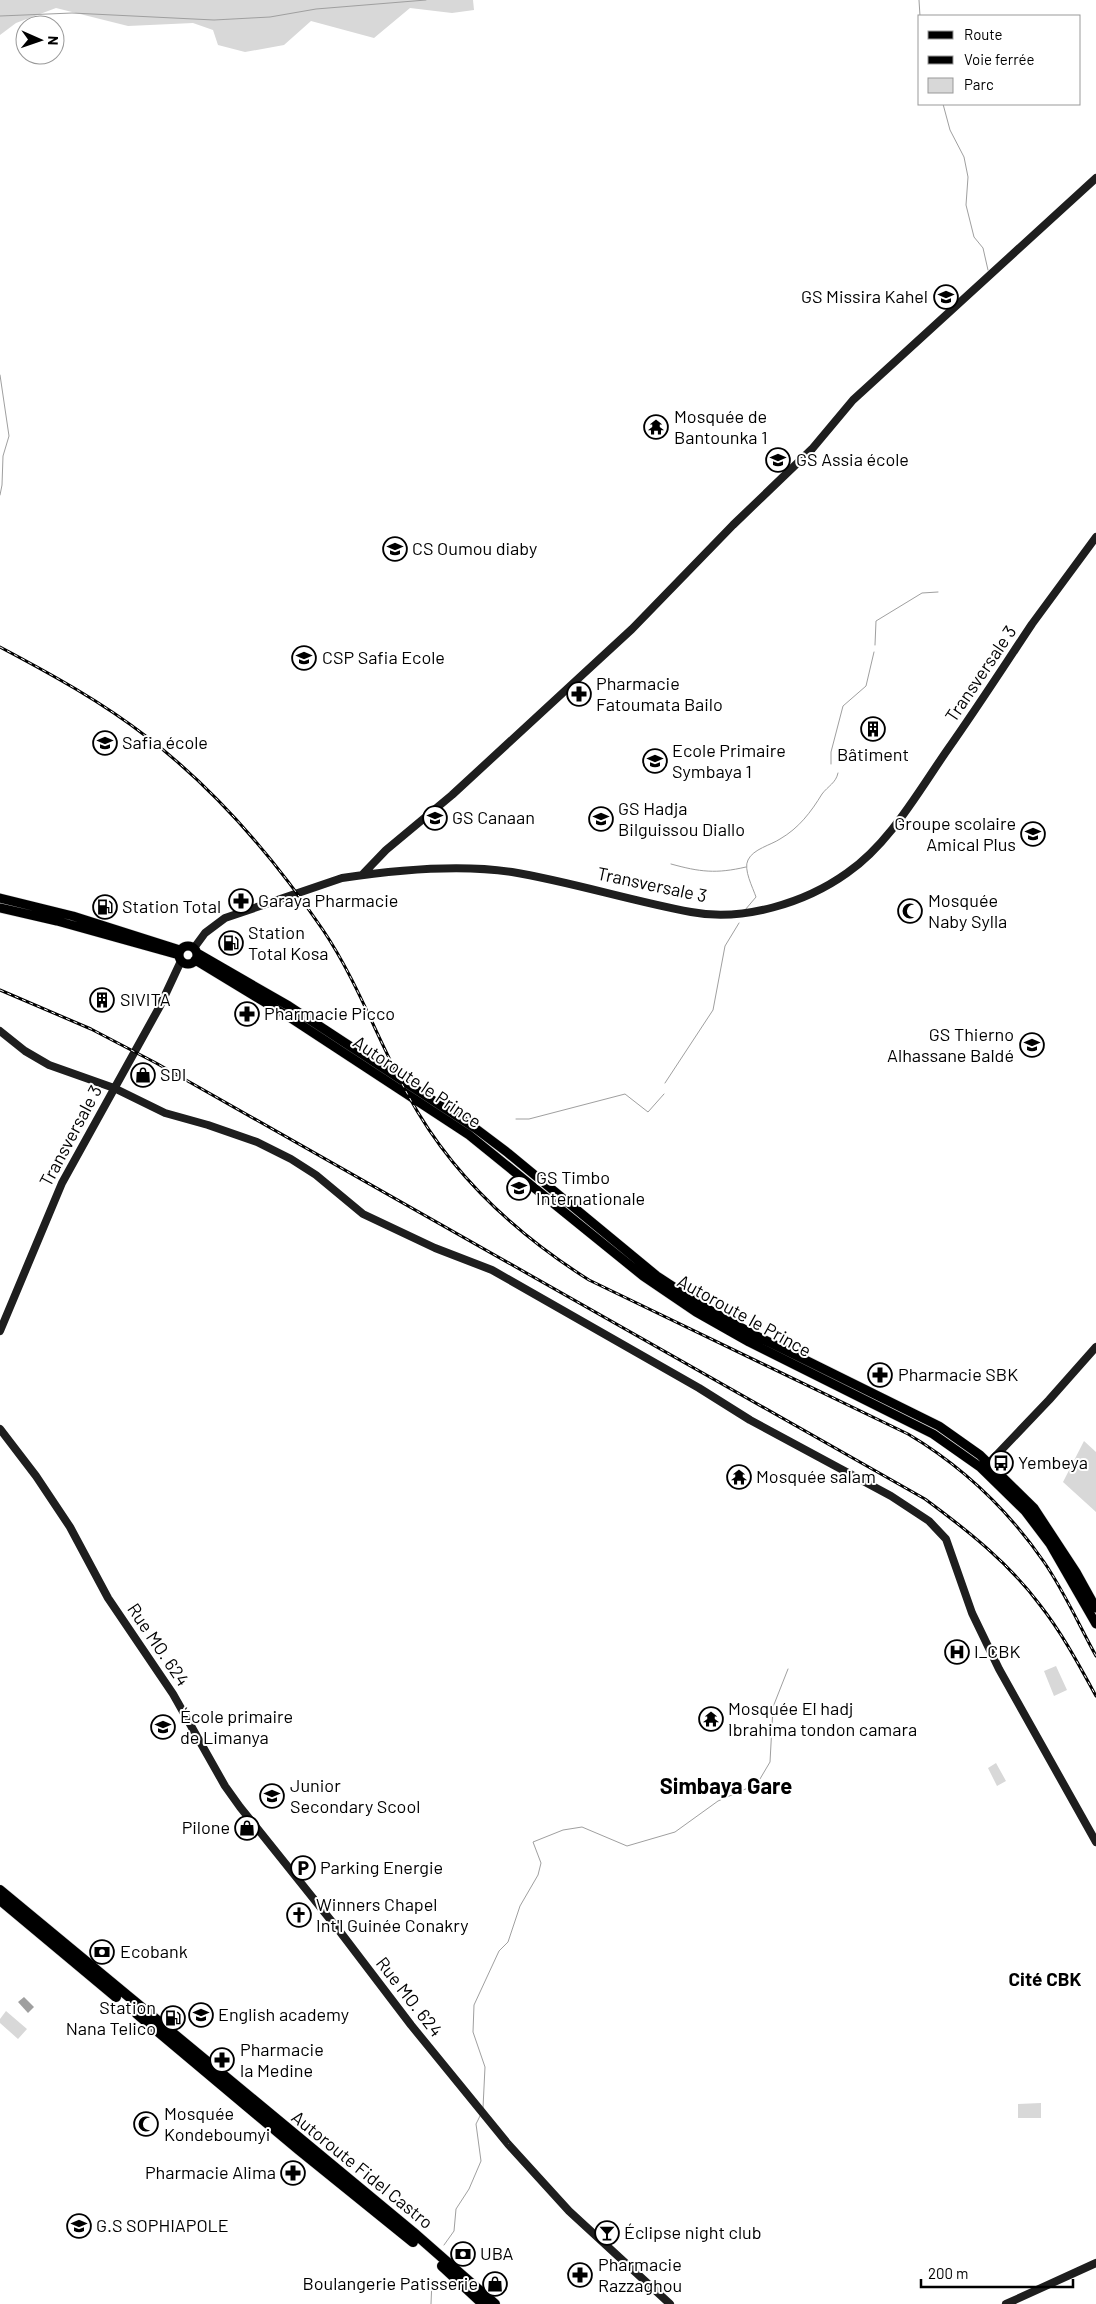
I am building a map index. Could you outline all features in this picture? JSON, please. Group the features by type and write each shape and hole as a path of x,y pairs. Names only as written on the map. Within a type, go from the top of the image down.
{"highway":[{"name":"Autoroute Fidel Castro","path":"0,1890 413,2232 495,2304"},
{"name":"Autoroute Fidel Castro","path":"0,1900 299,2150 408,2238 483,2304"}],"main road":[{"path":"0,898 73,916 180,955 190,964 196,954 187,945 180,955"},
{"path":"0,908 57,921 180,955"},
{"name":"Autoroute le Prince","path":"196,954 289,1006 475,1128 515,1158 658,1276 706,1308 751,1333 939,1426 989,1463 1034,1508 1076,1572 1096,1608"},
{"name":"Autoroute le Prince","path":"196,954 470,1135 644,1276 696,1312 749,1342 933,1434 980,1467 1025,1511 1050,1544 1096,1624"}],"street":[{"path":"362,875 386,850 452,795 632,629 733,525 812,449 853,400 1096,178"},
{"name":"Transversale 3","path":"196,954 205,933 225,918 342,878 362,875 468,869 512,872 578,884 692,912 727,915 749,914 823,888 848,873 869,854 902,815 1004,670 1032,626 1096,537"},
{"name":"Transversale 3","path":"0,1331 62,1183 160,1006 180,955"},
{"path":"0,1031 25,1051 49,1065 82,1079 114,1088 165,1113 257,1142 291,1159 316,1175 362,1214 435,1248 492,1270 699,1388 750,1420 891,1496 929,1521 946,1539 972,1613 999,1669 1096,1842"},
{"path":"989,1463 1096,1347"},
{"name":"Rue MO. 624","path":"0,1429 36,1476 70,1527 108,1598 173,1694 225,1786 411,2025 482,2112 569,2211 670,2304"},
{"path":"1006,2304 1096,2263"}],"green space":[{"path":"0,0 473,0 474,10 452,13 410,8 374,38 311,21 284,45 245,52 218,45 213,30 193,23 128,26 56,8 37,15 15,15 15,24 0,35"},
{"path":"1084,1441 1096,1452 1096,1512 1063,1482"},
{"path":"1056,1666 1067,1690 1054,1696 1044,1671"},
{"path":"996,1763 1006,1781 997,1786 988,1768"},
{"path":"6,2011 27,2029 18,2039 0,2023 0,2019"},
{"path":"1041,2103 1041,2118 1018,2118 1018,2104"}],"shaded area":[{"path":"24,1997 34,2007 28,2013 18,2002"}],"waterway":[{"path":"0,16 72,13 214,20 270,17 316,9 426,0"},
{"path":"919,0 920,15"},
{"path":"943,105 950,130 964,157 968,177 966,205 974,237 983,248 988,270"},
{"path":"0,375 9,436 3,456 0,495"},
{"path":"875,645 876,621 922,593 938,592"},
{"path":"831,764 831,752 843,706 866,686 874,652"},
{"path":"745,910 756,897 747,868 750,856 787,835 799,825 822,794 834,782 838,773"},
{"path":"671,864 708,871 726,871 746,867"},
{"path":"665,1083 713,1010 725,946 739,923"},
{"path":"516,1119 529,1119 625,1094 648,1112 664,1094"},
{"path":"483,2108 485,2067 473,2032 474,2005 499,1951 508,1942 520,1906 538,1875 541,1863 533,1842 563,1830 582,1827 627,1846 675,1832 718,1801 757,1784 770,1762 773,1707 788,1669"},
{"path":"444,2245 454,2231 456,2209 469,2189 481,2161 476,2124 481,2114"},
{"path":"431,2304 432,2280"}],"railway":[{"path":"0,647 76,689 130,724 197,779 242,826 285,877 323,930 347,970 397,1075 425,1123 464,1176 487,1200 536,1243 589,1280 908,1434 947,1460 983,1490 1030,1543 1058,1585 1096,1656"},
{"path":"0,990 91,1029 156,1063 925,1499 987,1548 1015,1575 1063,1638 1096,1696"}],"place":[{"name":"GS Missira Kahel","path":"946,297"},
{"name":"Mosquée de Bantounka 1","path":"656,427"},
{"name":"GS Assia école","path":"778,460"},
{"name":"CS Oumou diaby","path":"395,549"},
{"name":"CSP Safia Ecole","path":"304,658"},
{"name":"Pharmacie Fatoumata Bailo","path":"579,694"},
{"name":"Bâtiment","path":"873,729"},
{"name":"Safia école","path":"105,743"},
{"name":"Ecole Primaire Symbaya 1","path":"655,761"},
{"name":"GS Canaan","path":"435,818"},
{"name":"GS Hadja Bilguissou Diallo","path":"601,819"},
{"name":"Groupe scolaire Amical Plus","path":"1033,834"},
{"name":"Garaya Pharmacie","path":"241,901"},
{"name":"Station Total","path":"105,907"},
{"name":"Mosquée Naby Sylla","path":"910,911"},
{"name":"Station Total Kosa","path":"231,943"},
{"name":"SIVITA","path":"102,1000"},
{"name":"Pharmacie Picco","path":"247,1014"},
{"name":"GS Thierno Alhassane Baldé","path":"1032,1045"},
{"name":"SDI","path":"143,1075"},
{"name":"GS Timbo Internationale","path":"519,1188"},
{"name":"Pharmacie SBK","path":"880,1375"},
{"name":"Yembeya","path":"1001,1463"},
{"name":"Mosquée salam","path":"739,1477"},
{"name":"I_CBK","path":"957,1652"},
{"name":"Mosquée El hadj Ibrahima tondon camara","path":"711,1719"},
{"name":"École primaire de Limanya","path":"163,1727"},
{"name":"Junior Secondary Scool","path":"272,1796"},
{"name":"Pilone","path":"247,1828"},
{"name":"Parking Energie","path":"303,1868"},
{"name":"Winners Chapel Int'l Guinée Conakry","path":"299,1915"},
{"name":"Ecobank","path":"102,1952"},
{"name":"English academy","path":"201,2015"},
{"name":"Station Nana Telico","path":"173,2018"},
{"name":"Pharmacie la Medine","path":"222,2060"},
{"name":"Mosquée Kondeboumyi","path":"146,2124"},
{"name":"Pharmacie Alima","path":"293,2173"},
{"name":"G.S SOPHIAPOLE","path":"79,2226"},
{"name":"Éclipse night club","path":"607,2233"},
{"name":"UBA","path":"463,2254"},
{"name":"Pharmacie Razzaghou","path":"580,2275"},
{"name":"Boulangerie Patisserie","path":"495,2284"}],"district":[{"name":"Simbaya Gare","path":"726,1786"},
{"name":"Cité CBK","path":"1045,1979"}]}
